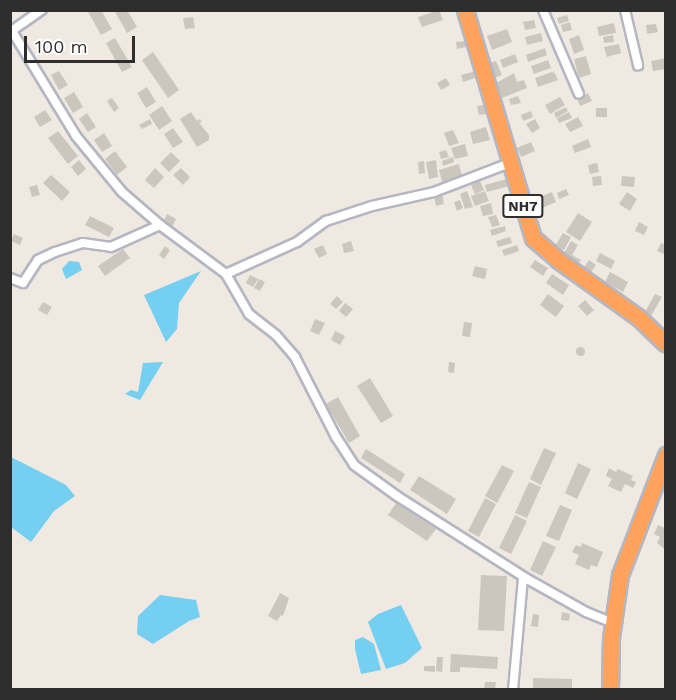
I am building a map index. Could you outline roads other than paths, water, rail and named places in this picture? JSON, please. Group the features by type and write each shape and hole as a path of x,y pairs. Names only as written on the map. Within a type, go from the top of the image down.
{"highway":[{"name":"NH7","path":"465,10 533,238 558,260 639,318 666,344"},
{"path":"610,690 613,623 620,576 666,454"}],"street":[{"path":"42,10 11,32 76,136 122,192 160,225 226,274 249,314 276,335 295,357 336,437 354,465 397,496 524,577 586,612 613,623"},
{"path":"543,10 579,94"},
{"path":"625,10 638,65"},
{"path":"226,274 297,242 326,221 372,206 434,192 510,163"},
{"path":"10,278 23,283 38,260 55,252 83,243 111,247 160,225"},
{"path":"513,690 524,577"}],"water":[{"path":"69,261 79,262 82,270 66,279 62,269"},
{"path":"201,271 179,303 177,329 166,342 144,295"},
{"path":"163,362 140,400 125,394 131,390 138,392 143,363"},
{"path":"11,457 66,485 75,496 54,511 31,542 11,527"},
{"path":"160,595 196,600 200,617 189,621 153,644 137,634 138,616"},
{"path":"401,605 422,648 405,663 386,669 368,622 378,614"},
{"path":"363,637 374,644 381,670 361,674 355,640"}]}
